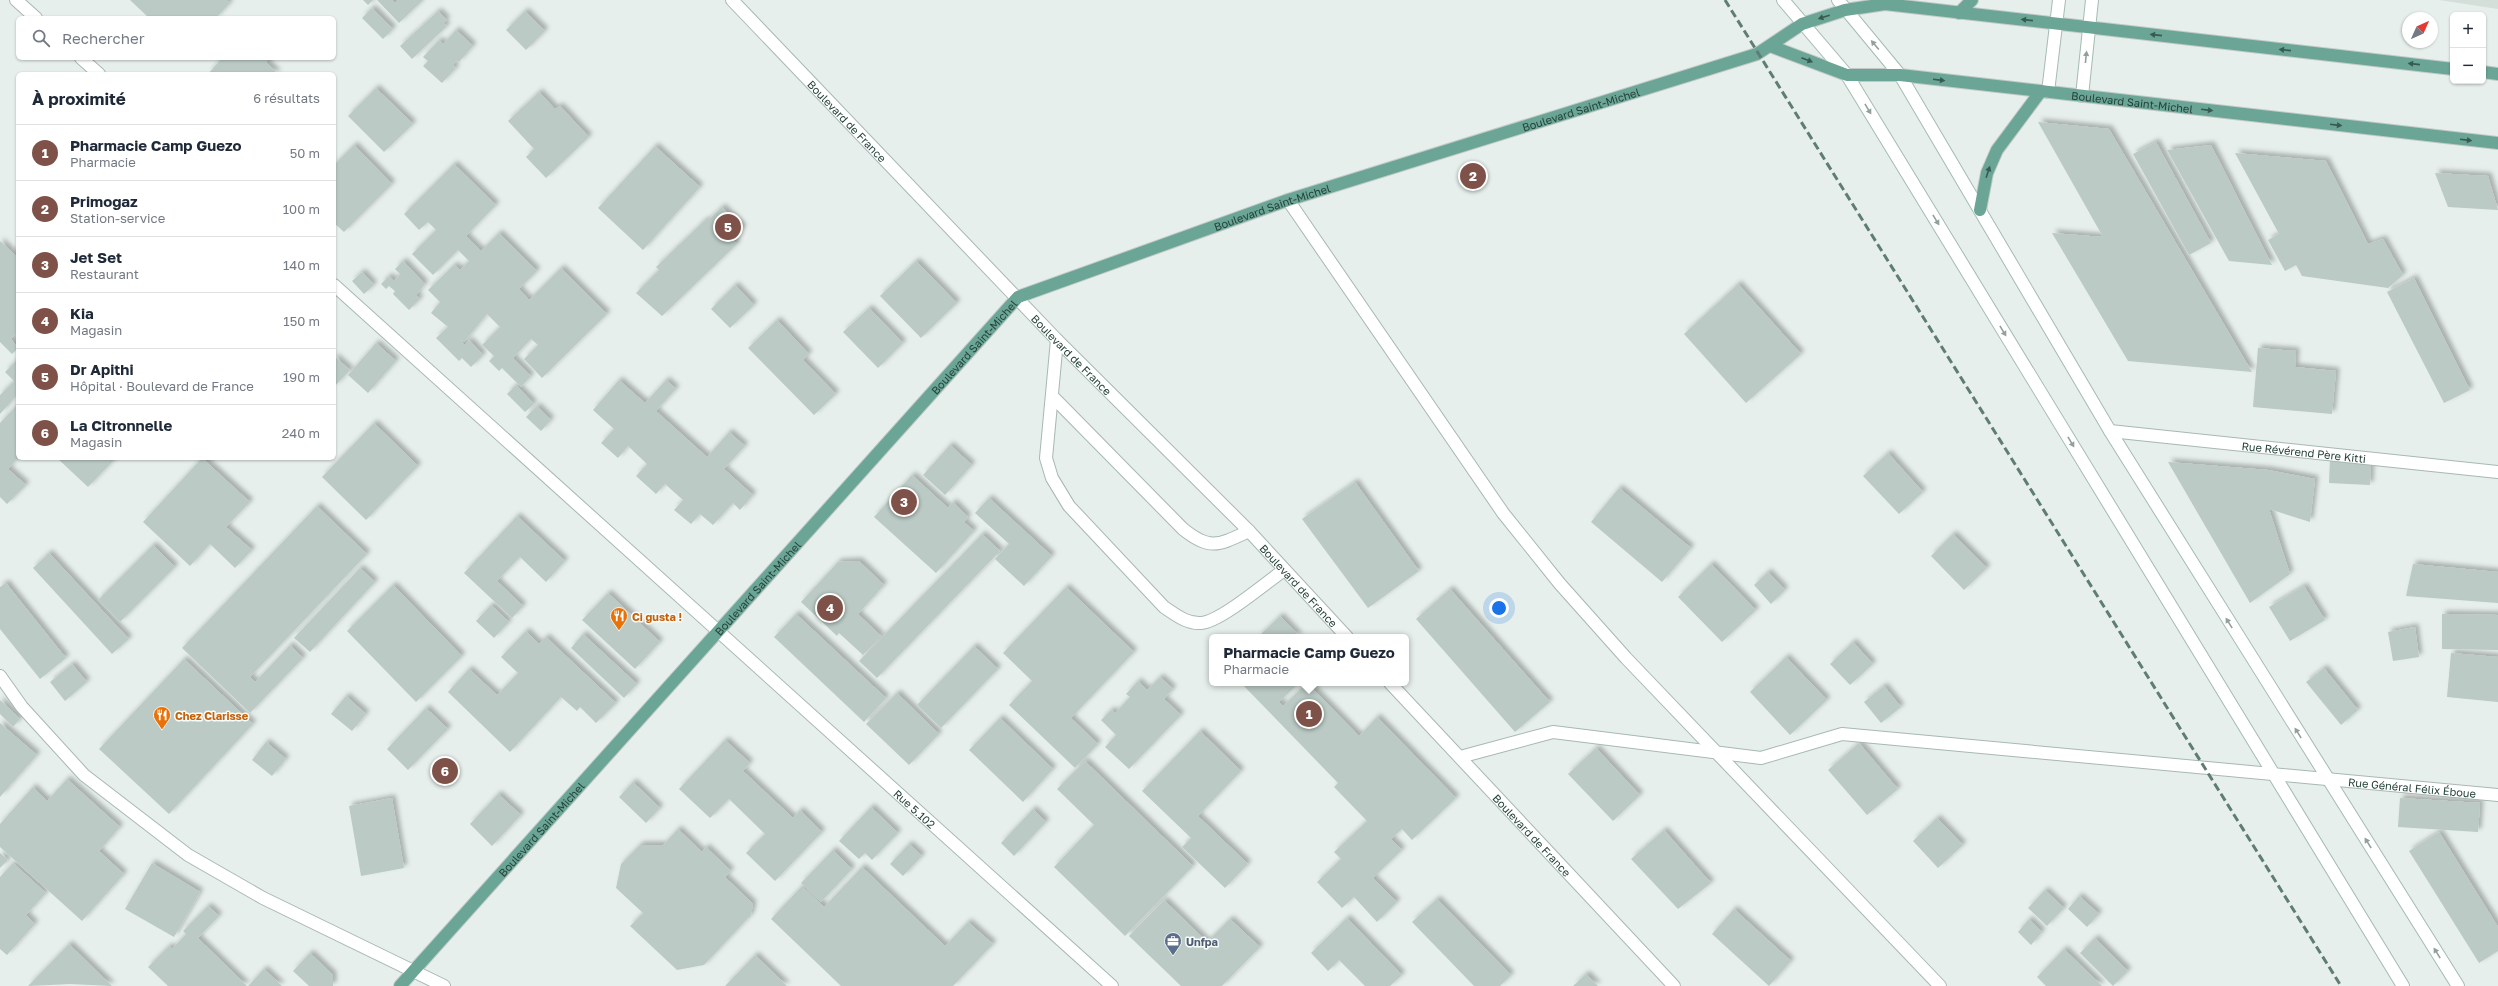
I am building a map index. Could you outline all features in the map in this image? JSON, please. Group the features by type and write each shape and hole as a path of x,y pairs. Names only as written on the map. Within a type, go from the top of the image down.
{"main road":[{"path":"1959,12 1972,0"},
{"name":"Boulevard Saint-Michel","path":"400,986 1018,297 1288,200 1749,56 1770,46 1802,24 1845,10 1885,4 2450,69"},
{"name":"Boulevard Saint-Michel","path":"1770,46 1847,75 1900,75 2498,143"},
{"path":"2486,72 2498,74"},
{"path":"1980,210 1987,173 1997,150 2044,92"}],"street":[{"path":"16,0 34,16"},
{"name":"Boulevard de France","path":"732,0 1058,340 1249,532 1344,634"},
{"path":"1783,0 1847,75 2403,986"},
{"path":"1838,0 1900,75 2110,431 2326,778 2458,986"},
{"path":"2044,92 2059,0"},
{"path":"2082,96 2092,0"},
{"path":"83,60 97,72"},
{"path":"1288,200 1502,513 1560,584 1626,658 1940,986"},
{"name":"Rue 5.102","path":"336,287 720,630 1112,986"},
{"path":"1058,340 1046,458 1052,478 1069,506 1164,607 1182,620 1201,623 1218,618 1284,570"},
{"path":"1052,396 1183,529 1197,540 1211,545 1220,545 1249,532"},
{"name":"Rue Révérend Père Kitti","path":"2110,431 2498,472"},
{"path":"0,676 22,707 84,775 188,855 263,898 414,970 444,986"},
{"name":"Boulevard de France","path":"1393,686 1674,986"},
{"name":"Rue Général Félix Éboue","path":"1460,757 1553,732 1761,758 1842,734 2498,795"}],"shaded area":[{"path":"2439,0 2498,0 2498,9"}],"building":[{"path":"130,0 226,0 230,3 218,16 147,16"},
{"path":"363,0 373,0 368,5"},
{"path":"377,0 392,0 395,3 398,0 423,0 399,23"},
{"path":"372,8 393,29 383,39 362,18"},
{"path":"438,11 447,20 443,23 447,26 412,59 400,46"},
{"path":"525,11 545,31 526,50 506,30"},
{"path":"456,30 473,46 459,62 457,61 453,65 456,68 442,83 423,66 428,61 423,57 439,40 443,44"},
{"path":"220,60 268,60 266,62 276,72 210,72"},
{"path":"376,88 413,124 384,152 348,116"},
{"path":"539,92 555,109 560,106 589,137 546,178 526,157 534,149 508,121"},
{"path":"2038,122 2109,129 2252,372 2128,361 2052,233 2103,237"},
{"path":"2156,142 2211,243 2189,255 2133,154"},
{"path":"354,145 392,184 344,232 336,225 336,163"},
{"path":"2211,145 2272,265 2229,261 2167,150"},
{"path":"655,146 700,187 643,250 598,208"},
{"path":"2235,153 2326,161 2368,244 2383,239 2403,275 2388,288 2302,276 2296,265 2285,271 2268,240 2279,234"},
{"path":"454,164 496,205 466,236 481,251 499,233 537,271 519,289 529,300 561,268 607,314 542,378 524,359 538,345 531,339 513,358 531,376 521,387 502,368 499,371 489,361 494,356 482,345 500,327 487,314 464,342 460,340 465,345 469,340 483,355 471,367 462,358 459,361 436,338 448,327 431,313 440,302 428,290 454,265 460,270 469,261 458,250 433,275 412,254 436,230 428,222 419,230 404,214"},
{"path":"2435,173 2488,176 2498,210 2448,207"},
{"path":"722,207 743,228 732,239 737,244 662,316 636,293 659,270 656,267 705,220 706,222"},
{"path":"0,241 16,256 16,334 11,339 16,345 16,350 12,354 0,342"},
{"path":"403,261 425,284 416,295 420,299 409,310 393,294 395,291 389,286 386,289 381,284 389,276 394,281 400,274 395,269"},
{"path":"916,261 957,303 921,338 880,296"},
{"path":"362,272 374,285 364,294 352,281"},
{"path":"2414,278 2470,390 2444,403 2387,292"},
{"path":"1738,284 1801,354 1746,403 1684,334"},
{"path":"735,285 754,305 730,328 711,309"},
{"path":"869,308 903,343 878,368 843,332"},
{"path":"777,320 809,354 803,360 836,394 814,415 748,348"},
{"path":"376,343 396,361 368,393 348,375"},
{"path":"2258,348 2296,351 2295,367 2336,371 2332,414 2253,407"},
{"path":"336,358 350,370 336,385"},
{"path":"16,361 16,396 0,414 0,395 14,381 5,372"},
{"path":"619,380 645,403 666,380 676,389 656,411 707,457 729,432 745,446 724,469 753,495 740,510 733,503 713,525 700,514 691,524 674,510 683,500 665,484 656,494 636,476 647,464 628,446 618,458 601,443 614,429 593,410"},
{"path":"516,385 534,404 525,412 507,394"},
{"path":"16,406 16,460 8,469 26,485 7,504 0,497 0,423"},
{"path":"537,406 551,420 541,431 526,417"},
{"path":"374,423 418,466 366,520 322,477"},
{"path":"950,445 972,465 945,495 923,475"},
{"path":"1888,453 1923,492 1899,514 1863,476"},
{"path":"59,460 114,460 88,487"},
{"path":"200,460 204,460 250,502 226,527 252,550 235,568 210,544 190,566 143,522"},
{"path":"2330,460 2371,463 2370,485 2329,483"},
{"path":"2168,462 2268,470 2315,479 2310,522 2269,509 2290,574 2250,603"},
{"path":"912,475 948,508 953,502 968,517 964,522 974,531 936,573 874,517"},
{"path":"1355,482 1419,571 1368,608 1302,519"},
{"path":"1619,488 1691,548 1662,582 1591,522"},
{"path":"989,498 1052,556 1024,586 995,559 1009,544 975,513"},
{"path":"317,506 367,554 250,677 255,682 290,645 303,658 250,713 182,648"},
{"path":"517,516 565,561 546,582 520,557 497,581 523,606 512,618 464,573"},
{"path":"982,534 1000,551 877,678 859,661"},
{"path":"1953,534 1987,568 1964,590 1931,556"},
{"path":"153,545 175,567 120,622 98,600"},
{"path":"49,553 129,639 112,654 33,568"},
{"path":"859,561 884,585 858,614 881,636 863,655 839,633 837,636 801,602 838,562"},
{"path":"1711,564 1756,610 1722,642 1678,597"},
{"path":"2413,564 2498,572 2498,603 2406,596"},
{"path":"360,568 375,582 310,652 294,638"},
{"path":"1768,572 1785,590 1771,604 1754,585"},
{"path":"6,583 66,658 40,679 0,629 0,587"},
{"path":"393,585 462,656 416,702 347,631"},
{"path":"2304,586 2325,620 2290,641 2269,607"},
{"path":"1066,587 1134,652 1071,718 1098,744 1075,768 1009,705 1032,681 1003,653"},
{"path":"1450,589 1550,702 1515,732 1416,619"},
{"path":"608,593 660,642 635,669 582,620"},
{"path":"491,605 509,622 494,638 476,621"},
{"path":"796,614 886,698 864,722 774,637"},
{"path":"2442,614 2498,615 2498,650 2442,649"},
{"path":"1280,616 1297,634 1261,634"},
{"path":"2415,627 2419,657 2393,661 2388,632"},
{"path":"526,631 539,644 546,637 616,703 596,723 580,707 577,711 561,697 510,752 448,692 469,669 497,695 518,673 501,657"},
{"path":"583,634 637,684 624,698 571,648"},
{"path":"1853,642 1873,664 1850,685 1830,664"},
{"path":"974,646 998,669 941,728 917,705"},
{"path":"2451,653 2498,657 2498,702 2447,697"},
{"path":"1786,657 1827,700 1790,735 1750,692"},
{"path":"184,659 253,724 169,814 99,749"},
{"path":"72,664 87,682 65,701 50,682"},
{"path":"2324,668 2358,710 2341,725 2306,682"},
{"path":"1160,677 1173,689 1164,699 1181,715 1129,769 1105,747 1116,735 1101,720 1111,710 1115,713 1130,697 1126,694 1138,681 1147,690"},
{"path":"1244,686 1296,686 1279,702 1283,706 1304,686 1310,686 1359,736 1377,717 1456,798 1412,840 1402,829 1391,839 1402,850 1373,878 1397,902 1377,922 1354,897 1342,908 1317,882 1341,859 1334,852 1367,821 1334,787 1338,783"},
{"path":"1884,686 1901,707 1881,723 1864,702"},
{"path":"897,693 939,734 909,765 866,724"},
{"path":"346,696 366,714 352,731 331,714"},
{"path":"0,700 20,719 13,727 0,714"},
{"path":"426,708 448,729 408,770 387,749"},
{"path":"1000,718 1053,769 1023,802 969,750"},
{"path":"0,723 37,755 0,797"},
{"path":"1200,731 1241,771 1198,816 1248,864 1225,888 1182,847 1191,838 1142,791"},
{"path":"725,740 750,763 743,771 793,818 800,810 822,832 775,881 746,853 765,834 729,799 710,818 679,789"},
{"path":"266,742 286,759 272,776 252,760"},
{"path":"1859,743 1898,789 1867,815 1828,770"},
{"path":"1596,748 1640,795 1613,821 1568,774"},
{"path":"1085,761 1193,866 1125,936 1054,867 1094,825 1057,789"},
{"path":"67,779 120,827 99,851 124,874 82,921 0,847 0,824 33,787 47,801"},
{"path":"633,782 660,808 646,823 619,797"},
{"path":"498,794 521,815 492,846 470,824"},
{"path":"392,798 404,868 361,876 349,806"},
{"path":"2400,798 2480,803 2478,832 2398,827"},
{"path":"871,807 898,833 872,860 865,853 859,859 839,841"},
{"path":"1033,809 1046,822 1014,856 1001,843"},
{"path":"1937,818 1963,845 1938,868 1913,841"},
{"path":"678,829 702,852 706,847 731,871 725,877 753,904 751,915 704,965 677,970 630,926 643,913 616,888 621,864 640,845 663,845"},
{"path":"1664,830 1711,883 1678,909 1631,859"},
{"path":"2439,832 2498,927 2498,951 2479,963 2409,851"},
{"path":"909,844 922,856 903,876 890,864"},
{"path":"833,850 852,869 821,902 801,883"},
{"path":"0,853 8,860 0,868"},
{"path":"13,863 46,893 26,915 35,924 7,955 0,949 0,877"},
{"path":"152,863 200,892 174,937 125,909"},
{"path":"862,867 945,946 968,922 993,944 953,986 841,986 771,919 802,886 824,907"},
{"path":"2045,890 2064,908 2047,926 2028,908"},
{"path":"2079,896 2099,914 2087,927 2068,909"},
{"path":"1437,899 1511,975 1500,986 1474,986 1412,922"},
{"path":"1164,900 1207,942 1230,919 1260,947 1222,986 1181,986 1129,936"},
{"path":"208,906 219,916 198,938 247,986 168,986 148,967 169,946 172,949 186,934 183,931"},
{"path":"1734,909 1791,961 1769,986 1712,934"},
{"path":"1347,918 1402,975 1390,986 1365,986 1339,960 1328,971 1311,953"},
{"path":"2029,919 2042,932 2031,945 2018,932"},
{"path":"2095,938 2128,971 2113,986 2080,953"},
{"path":"69,944 112,986 70,984 28,986"},
{"path":"2064,949 2102,986 2046,986 2037,977"},
{"path":"310,953 333,975 333,986 309,986 293,971"},
{"path":"755,955 787,986 725,986"},
{"path":"264,969 282,986 248,986"},
{"path":"1586,974 1598,986 1573,986"}],"railway":[{"path":"1725,0 2341,986"}],"place":[{"name":"Primogaz","path":"1473,176"},
{"name":"Dr Apithi","path":"728,227"},
{"name":"Jet Set","path":"904,502"},
{"name":"Kia","path":"830,608"},
{"name":"Ci gusta !","path":"619,631"},
{"name":"Pharmacie Camp Guezo","path":"1309,714"},
{"name":"Chez Clarisse","path":"162,730"},
{"name":"La Citronnelle","path":"445,771"},
{"name":"Unfpa","path":"1173,956"}]}
